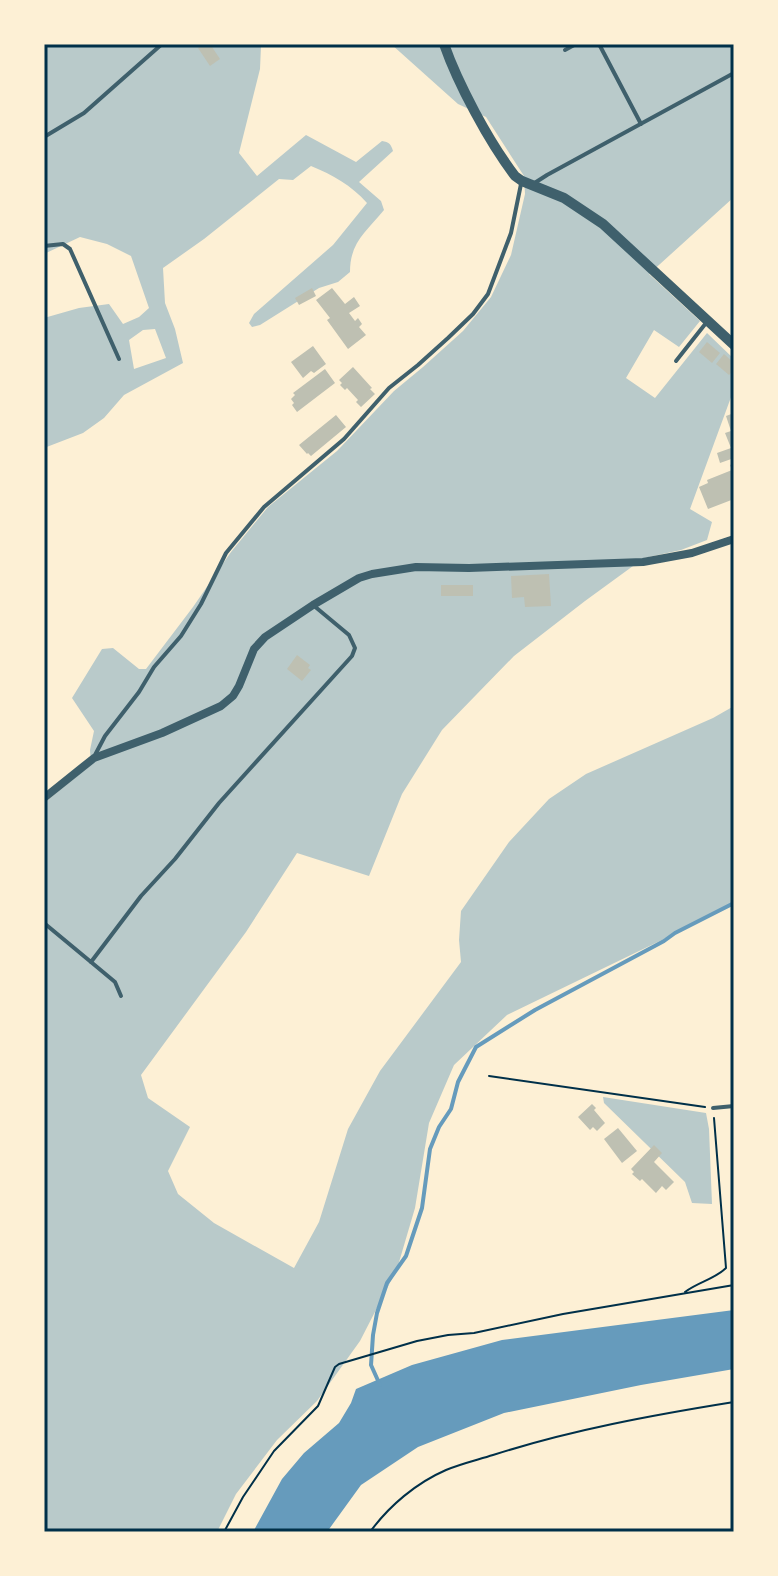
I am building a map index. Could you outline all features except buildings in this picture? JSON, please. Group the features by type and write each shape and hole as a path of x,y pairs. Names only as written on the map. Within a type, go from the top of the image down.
{"street":[{"path":"444,44 477,114 509,168 527,183 564,198 603,224 734,345"},
{"path":"44,798 94,758 162,733 221,706 233,696 254,649 265,637 344,586 372,574 416,567 643,562 692,553 734,539"}],"lane":[{"path":"44,137 84,113 162,44"},
{"path":"565,50 576,44"},
{"path":"599,44 641,124"},
{"path":"94,758 105,736 154,667 181,636 226,553 264,507 344,439 389,388 473,314 488,294 527,183 734,73"},
{"path":"44,246 63,244 70,249 119,359"},
{"path":"676,361 708,322"},
{"path":"91,962 141,896 219,803 352,656 355,648 349,635 313,605"},
{"path":"44,923 115,982 121,996"},
{"path":"713,1108 734,1106"}],"path":[{"path":"489,1076 713,1108 726,1268 719,1275 697,1283 684,1292"},
{"path":"224,1532 274,1451 318,1406 339,1364 417,1341 734,1285"},
{"path":"370,1532 411,1490 445,1470 533,1442 734,1402"}],"shaded area":[{"path":"44,44 259,44 260,69 239,153 257,176 306,135 356,162 382,141 389,144 393,151 359,182 381,201 384,210 356,245 350,272 338,282 319,288 252,327 249,323 254,314 333,245 367,203 341,181 311,166 293,180 279,179 163,268 165,303 183,363 124,395 104,418 83,433 44,448 44,318 79,308 109,304 123,324 139,317 149,308 131,256 107,244 80,237 44,254","holes":["155,329 166,358 134,369 129,340 143,330"]},
{"path":"391,44 734,44 734,197 649,274 700,321 679,347 654,330 626,378 655,398 707,333 734,359 734,389 690,509 712,522 707,540 681,550 644,558 585,601 514,656 442,730 402,794 369,876 297,853 246,932 141,1075 148,1098 190,1127 168,1171 178,1194 214,1223 294,1268 319,1222 348,1129 380,1071 461,962 461,911 509,842 549,799 586,774 734,706 734,905 507,1015 454,1065 429,1123 415,1208 397,1269 360,1341 317,1401 277,1440 236,1494 217,1532 44,1532 44,803 91,765 94,731 72,698 102,649 113,648 139,669 146,669 231,552 268,507 337,451 394,391 463,331 491,297 511,255 525,194 524,176 486,117 458,104"},
{"path":"603,1097 706,1113 712,1204 692,1203 685,1182 604,1103"}],"water":[{"path":"734,1310 734,1369 504,1413 418,1447 361,1485 327,1532 253,1532 282,1479 304,1453 339,1423 356,1389 412,1365 502,1340"}],"waterway":[{"path":"380,1385 371,1365 377,1313 387,1283 406,1256 422,1208 430,1149 451,1109 458,1082 476,1047 535,1010 734,903"}]}
